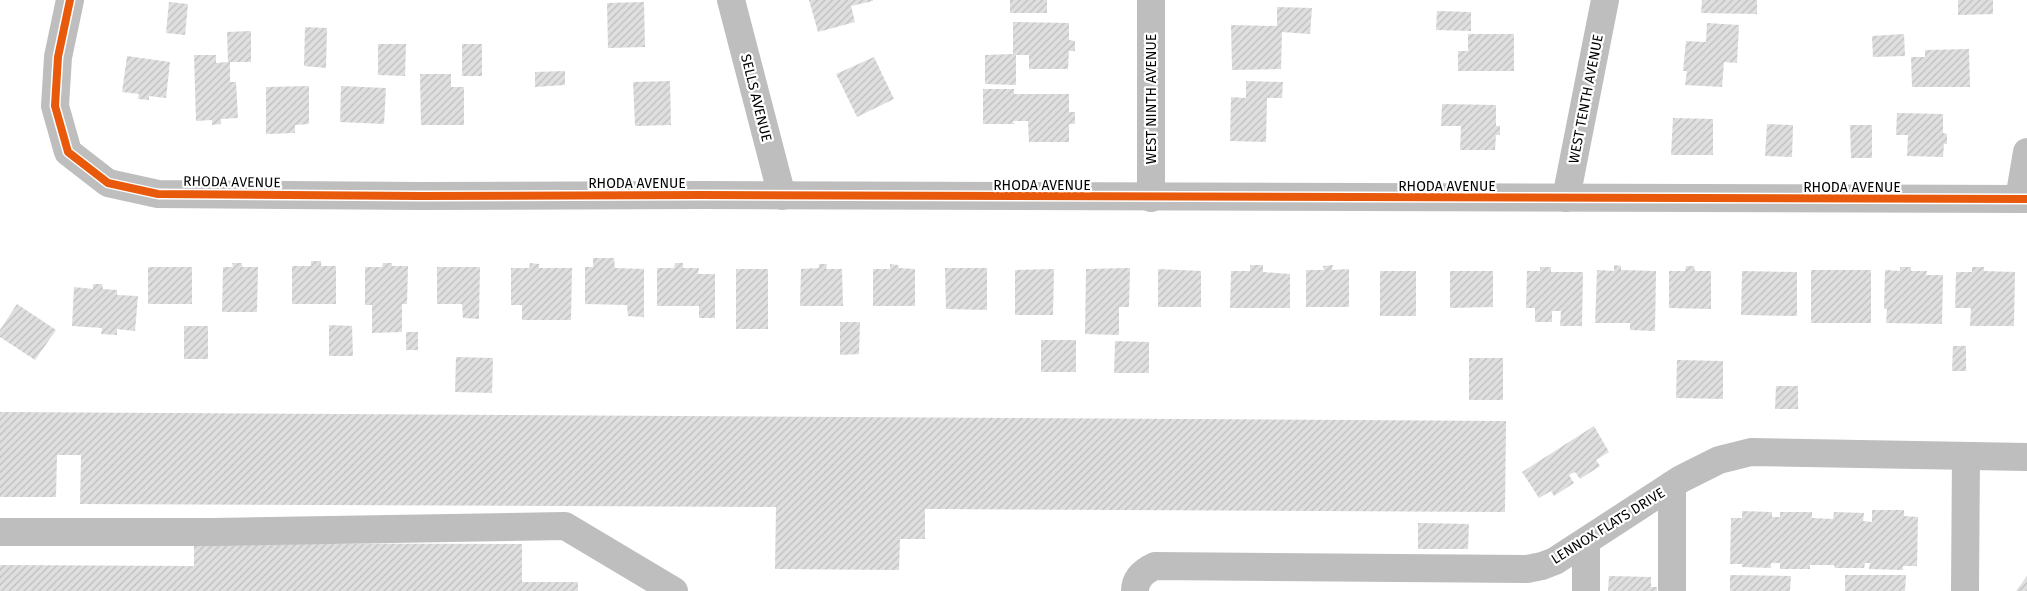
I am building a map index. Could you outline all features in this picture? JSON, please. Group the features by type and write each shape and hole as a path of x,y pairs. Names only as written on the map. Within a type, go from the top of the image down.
{"street":[{"name":"RHODA AVENUE","path":"70,0 58,57 56,106 68,152 108,183 158,194 2023,199"},
{"name":"SELLS AVENUE","path":"731,0 782,196"},
{"name":"WEST NINTH AVENUE","path":"1151,0 1151,198"},
{"name":"WEST TENTH AVENUE","path":"1566,198 1605,0"},
{"path":"2023,199 2027,152"},
{"name":"LENNOX FLATS DRIVE","path":"1135,591 1135,587 1143,572 1155,566 1527,569 1555,561 1672,485 1719,460 1751,452 2027,457"},
{"path":"1965,591 1966,456"},
{"path":"1672,485 1672,591"},
{"path":"0,532 213,532 565,526 674,591"},
{"path":"1586,542 1586,591"}],"building":[{"path":"809,0 873,1 851,6 855,22 818,32"},
{"path":"1010,0 1047,0 1047,13 1010,13"},
{"path":"1702,0 1757,0 1757,14 1701,13"},
{"path":"1958,0 1993,0 1993,14 1958,15"},
{"path":"169,2 188,4 185,35 166,33"},
{"path":"644,2 645,47 608,48 607,3"},
{"path":"1277,7 1312,8 1310,34 1282,32 1281,69 1232,70 1231,25 1277,26"},
{"path":"1437,11 1471,12 1471,31 1436,30"},
{"path":"1013,22 1069,23 1069,40 1075,41 1075,51 1069,51 1068,69 1029,69 1029,55 1016,55 1016,85 985,84 985,55 1013,54"},
{"path":"1707,23 1739,25 1737,63 1724,62 1722,87 1685,85 1687,71 1683,71 1686,41 1706,42"},
{"path":"305,27 327,28 326,68 304,66"},
{"path":"251,31 251,62 230,62 230,82 236,82 238,118 221,119 221,124 212,125 212,120 196,121 194,55 216,55 216,63 228,62 227,32"},
{"path":"1468,34 1514,34 1514,71 1458,71 1458,51 1468,51"},
{"path":"1904,34 1905,56 1873,57 1872,36"},
{"path":"378,44 406,44 405,76 378,75"},
{"path":"462,44 482,44 482,76 462,76"},
{"path":"1969,49 1970,87 1912,87 1911,57 1925,57 1925,50"},
{"path":"127,56 170,62 166,98 149,96 149,100 138,99 139,94 122,92"},
{"path":"874,57 894,99 857,117 836,74"},
{"path":"565,71 565,85 535,87 535,72"},
{"path":"420,74 451,74 451,87 464,87 464,125 421,125"},
{"path":"670,81 671,125 635,126 633,82"},
{"path":"1246,81 1283,82 1282,98 1267,98 1266,142 1230,141 1231,97 1246,98"},
{"path":"309,86 309,124 295,125 295,133 266,134 266,87"},
{"path":"341,86 386,88 384,124 340,122"},
{"path":"983,89 1014,89 1014,94 1069,94 1069,112 1075,112 1075,124 1069,124 1069,142 1029,142 1028,121 1013,121 1014,124 983,124"},
{"path":"1442,104 1496,105 1496,126 1500,126 1500,135 1496,135 1495,150 1460,150 1461,126 1441,126"},
{"path":"1897,113 1943,114 1943,133 1947,134 1947,144 1944,144 1943,157 1907,156 1908,135 1896,135"},
{"path":"1673,118 1713,119 1713,155 1671,155"},
{"path":"1767,124 1793,125 1792,157 1765,156"},
{"path":"1850,125 1872,125 1872,158 1851,158"},
{"path":"593,258 614,258 615,268 644,269 644,317 628,316 627,305 585,304 585,267 593,267"},
{"path":"311,261 321,261 321,266 336,266 336,304 292,304 292,266 311,266"},
{"path":"232,263 242,263 242,267 258,267 257,312 222,312 223,267 233,267"},
{"path":"383,263 392,263 392,266 408,266 407,304 402,304 402,332 372,333 372,305 365,305 365,267 382,267"},
{"path":"530,263 539,264 539,268 572,268 571,320 522,320 522,305 511,305 511,268 529,268"},
{"path":"675,263 683,263 683,268 699,268 698,274 715,274 715,318 699,318 699,306 657,306 657,268 674,268"},
{"path":"819,264 827,264 826,269 842,269 843,306 800,306 801,269 819,268"},
{"path":"890,264 898,265 899,268 915,269 915,306 873,306 873,269 890,269"},
{"path":"1250,265 1263,265 1263,272 1290,274 1290,308 1230,308 1231,271 1250,271"},
{"path":"1333,265 1332,270 1349,269 1349,307 1306,307 1306,270 1324,270 1323,266"},
{"path":"1614,265 1621,266 1621,270 1656,271 1655,331 1630,330 1630,323 1595,323 1597,270 1614,271"},
{"path":"1686,266 1694,266 1695,271 1711,271 1711,309 1669,308 1669,271 1685,271"},
{"path":"148,267 192,267 192,304 148,304"},
{"path":"437,267 480,267 479,319 463,318 462,304 437,304"},
{"path":"1540,267 1551,267 1551,272 1583,272 1582,326 1560,326 1561,311 1552,311 1552,322 1535,322 1535,308 1526,308 1527,271 1540,271"},
{"path":"1900,267 1911,267 1911,271 1927,271 1926,275 1943,275 1942,324 1886,323 1887,309 1884,309 1885,270 1900,271"},
{"path":"1972,267 1984,267 1984,271 2015,272 2014,326 1970,326 1971,308 1955,308 1956,272 1972,272"},
{"path":"945,268 987,268 987,310 946,309"},
{"path":"1130,268 1129,307 1119,307 1119,335 1085,334 1086,269"},
{"path":"736,269 768,269 768,329 736,329"},
{"path":"1054,269 1053,315 1015,315 1015,270"},
{"path":"1158,269 1201,271 1201,307 1158,307"},
{"path":"1811,270 1871,270 1871,323 1811,323"},
{"path":"1380,271 1416,271 1416,316 1380,316"},
{"path":"1450,271 1493,271 1493,307 1450,308"},
{"path":"1742,271 1797,272 1797,316 1741,315"},
{"path":"93,284 102,284 103,289 117,290 117,295 138,296 135,331 117,329 117,335 101,334 102,328 72,326 74,287 93,289"},
{"path":"17,304 56,330 35,360 0,337 0,330"},
{"path":"840,322 860,322 859,354 840,355"},
{"path":"329,325 352,326 353,356 329,356"},
{"path":"184,326 208,326 208,359 184,359"},
{"path":"406,332 418,332 418,350 406,350"},
{"path":"1041,340 1076,340 1076,372 1041,372"},
{"path":"1115,341 1149,342 1149,373 1114,373"},
{"path":"1953,346 1966,346 1966,371 1952,371"},
{"path":"456,357 493,358 492,393 455,392"},
{"path":"1469,358 1503,358 1503,400 1469,400"},
{"path":"1677,360 1723,361 1723,399 1676,398"},
{"path":"1776,386 1798,386 1798,409 1775,409"},
{"path":"0,412 1506,421 1505,512 925,509 925,539 900,539 899,570 775,569 776,507 80,504 81,455 57,455 56,497 0,497"},
{"path":"1594,426 1609,452 1596,460 1600,466 1580,479 1575,472 1569,475 1574,483 1554,496 1551,491 1539,498 1522,472"},
{"path":"1872,510 1904,510 1904,516 1918,517 1917,566 1903,566 1903,570 1869,569 1870,563 1865,563 1864,568 1835,568 1834,565 1810,565 1810,569 1780,569 1780,563 1771,563 1771,568 1742,567 1742,564 1730,564 1731,518 1742,518 1742,511 1772,512 1772,517 1780,517 1780,512 1812,512 1812,518 1833,519 1834,512 1864,513 1863,521 1872,522"},
{"path":"1418,523 1469,524 1468,549 1418,549"},
{"path":"194,543 522,544 522,582 578,582 578,591 0,591 0,565 194,566"},
{"path":"1730,575 1791,576 1790,591 1730,591"},
{"path":"1845,575 1906,575 1905,591 1845,591"},
{"path":"1609,576 1651,577 1651,587 1657,587 1657,591 1608,591"},
{"path":"2027,576 2027,591 2016,591"}],"cycle path":[{"path":"70,0 58,57 55,106 68,152 108,183 158,194 2027,199"}]}
